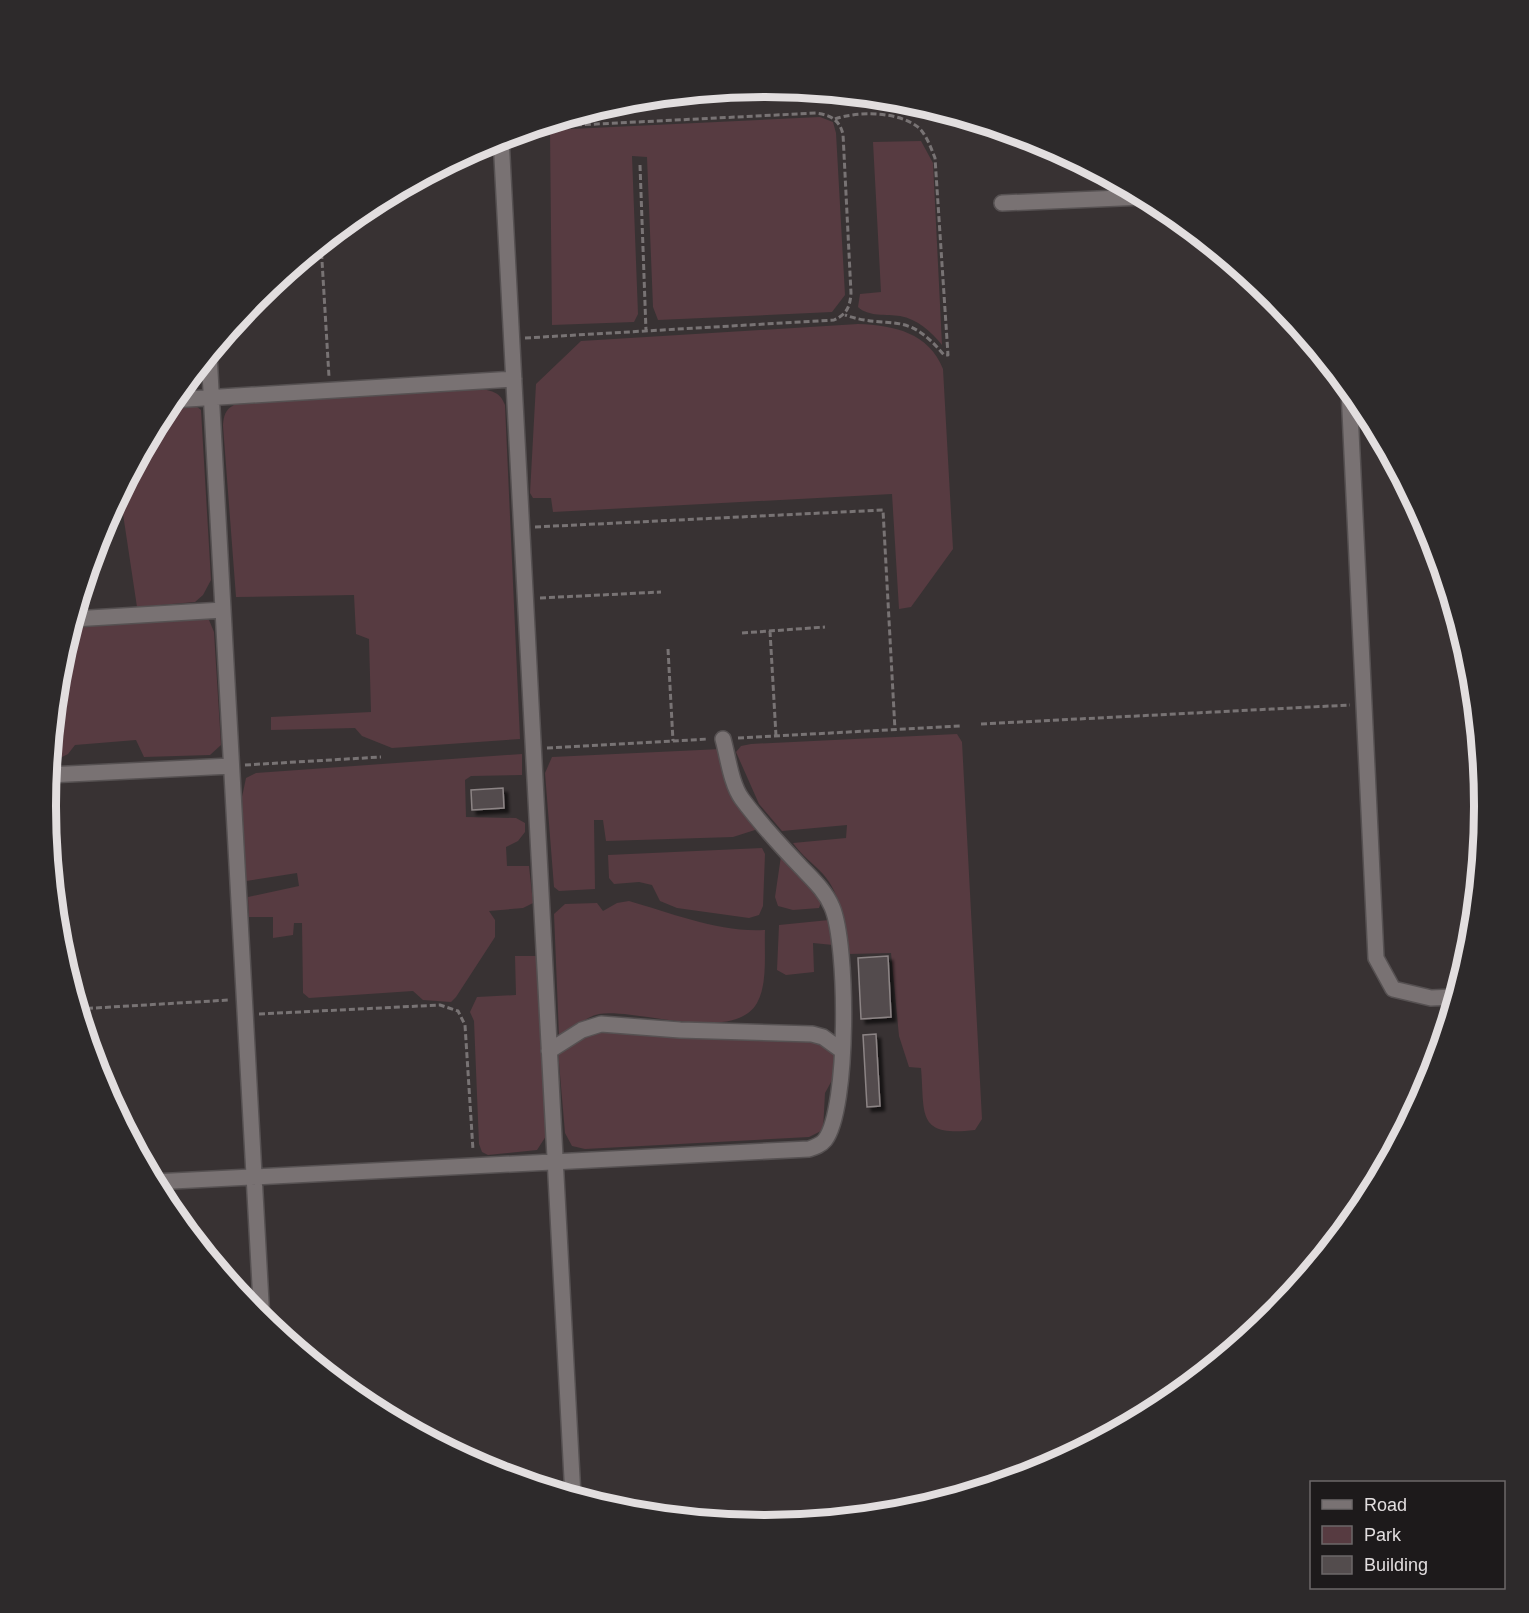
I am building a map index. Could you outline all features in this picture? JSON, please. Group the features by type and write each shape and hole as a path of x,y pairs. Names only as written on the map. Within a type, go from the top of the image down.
{"lane":[{"path":"501,148 573,1488"},
{"path":"1002,203 1128,198"},
{"path":"210,365 261,1306"},
{"path":"185,399 514,379"},
{"path":"1350,407 1376,958 1393,989 1431,999 1447,998"},
{"path":"81,619 223,610"},
{"path":"163,1181 809,1149 819,1146 826,1139 836,1108 841,1050 842,955 838,923 822,889 741,797 723,739"},
{"path":"57,775 231,766"},
{"path":"549,1051 582,1030 610,1024 680,1030 813,1034 823,1037 841,1050"}],"path":[{"path":"511,339 822,321 845,315 859,320 890,320 911,326 930,339 944,355 948,355 935,158 928,141 919,128 884,116 850,114 835,119 816,112 570,125"},
{"path":"835,119 843,134 850,270 851,305 845,315"},
{"path":"640,165 646,331"},
{"path":"322,253 330,391"},
{"path":"521,528 883,510 895,729"},
{"path":"525,599 661,592"},
{"path":"742,633 825,627"},
{"path":"770,631 776,736"},
{"path":"668,649 673,741"},
{"path":"981,724 1364,704"},
{"path":"533,748 960,726"},
{"path":"231,766 381,756"},
{"path":"85,1009 244,999"},
{"path":"246,1015 440,1005 458,1011 465,1026 473,1165"}],"green space":[{"path":"820,117 833,122 836,133 845,295 832,312 658,320 653,307 647,157 632,156 638,314 634,322 552,325 550,131"},
{"path":"921,141 933,163 942,345 929,331 912,320 900,316 872,314 858,307 860,294 881,292 873,142"},
{"path":"858,324 884,326 909,333 929,347 943,369 953,549 911,607 899,609 892,494 553,512 551,498 533,498 530,493 536,384 581,341"},
{"path":"480,389 496,393 505,405 520,739 392,748 362,736 355,728 271,730 271,717 371,712 369,639 356,634 354,595 236,597 223,426 227,411 241,402"},
{"path":"196,406 201,410 211,580 203,595 195,602 137,607 122,508 150,452 179,407"},
{"path":"205,618 209,620 214,632 221,745 210,755 144,757 136,740 75,745 68,754 57,759 69,668 79,626"},
{"path":"957,734 962,742 982,1119 975,1130 956,1131 942,1130 933,1126 927,1119 924,1110 921,1068 909,1067 899,1036 891,953 849,954 844,923 834,891 823,874 793,843 846,838 847,825 782,831 759,804 736,752 741,746 751,744"},
{"path":"721,749 757,823 755,830 733,837 606,841 603,820 594,820 595,889 559,891 554,887 545,773 552,757"},
{"path":"522,754 522,775 471,776 465,780 466,817 516,818 525,823 525,832 518,841 506,847 507,866 529,866 533,903 523,908 489,911 495,920 495,937 456,997 451,1002 423,1000 413,991 309,998 303,993 302,923 294,923 293,935 273,938 273,917 249,917 248,897 299,886 297,873 246,881 242,797 246,778 256,773"},
{"path":"762,848 765,854 763,906 759,915 749,918 677,908 660,901 652,885 639,882 614,884 609,878 608,855"},
{"path":"781,856 822,899 819,908 793,910 778,906 775,897"},
{"path":"629,901 714,925 765,930 763,987 757,1003 745,1015 728,1021 707,1023 615,1013 599,1014 559,1036 554,914 565,904 597,903 603,911 617,903"},
{"path":"829,920 833,945 813,943 814,972 786,975 777,970 779,925"},
{"path":"515,956 537,956 546,1136 537,1150 488,1155 482,1152 479,1144 474,1021 470,1012 477,997 516,995"},
{"path":"598,1028 816,1038 835,1050 836,1073 825,1093 823,1130 809,1137 585,1149 572,1146 565,1133 558,1051"}],"building":[{"path":"503,788 504,808 472,810 471,790"},
{"path":"888,956 891,1017 861,1019 858,958"},
{"path":"876,1034 880,1106 867,1107 863,1035"}]}
